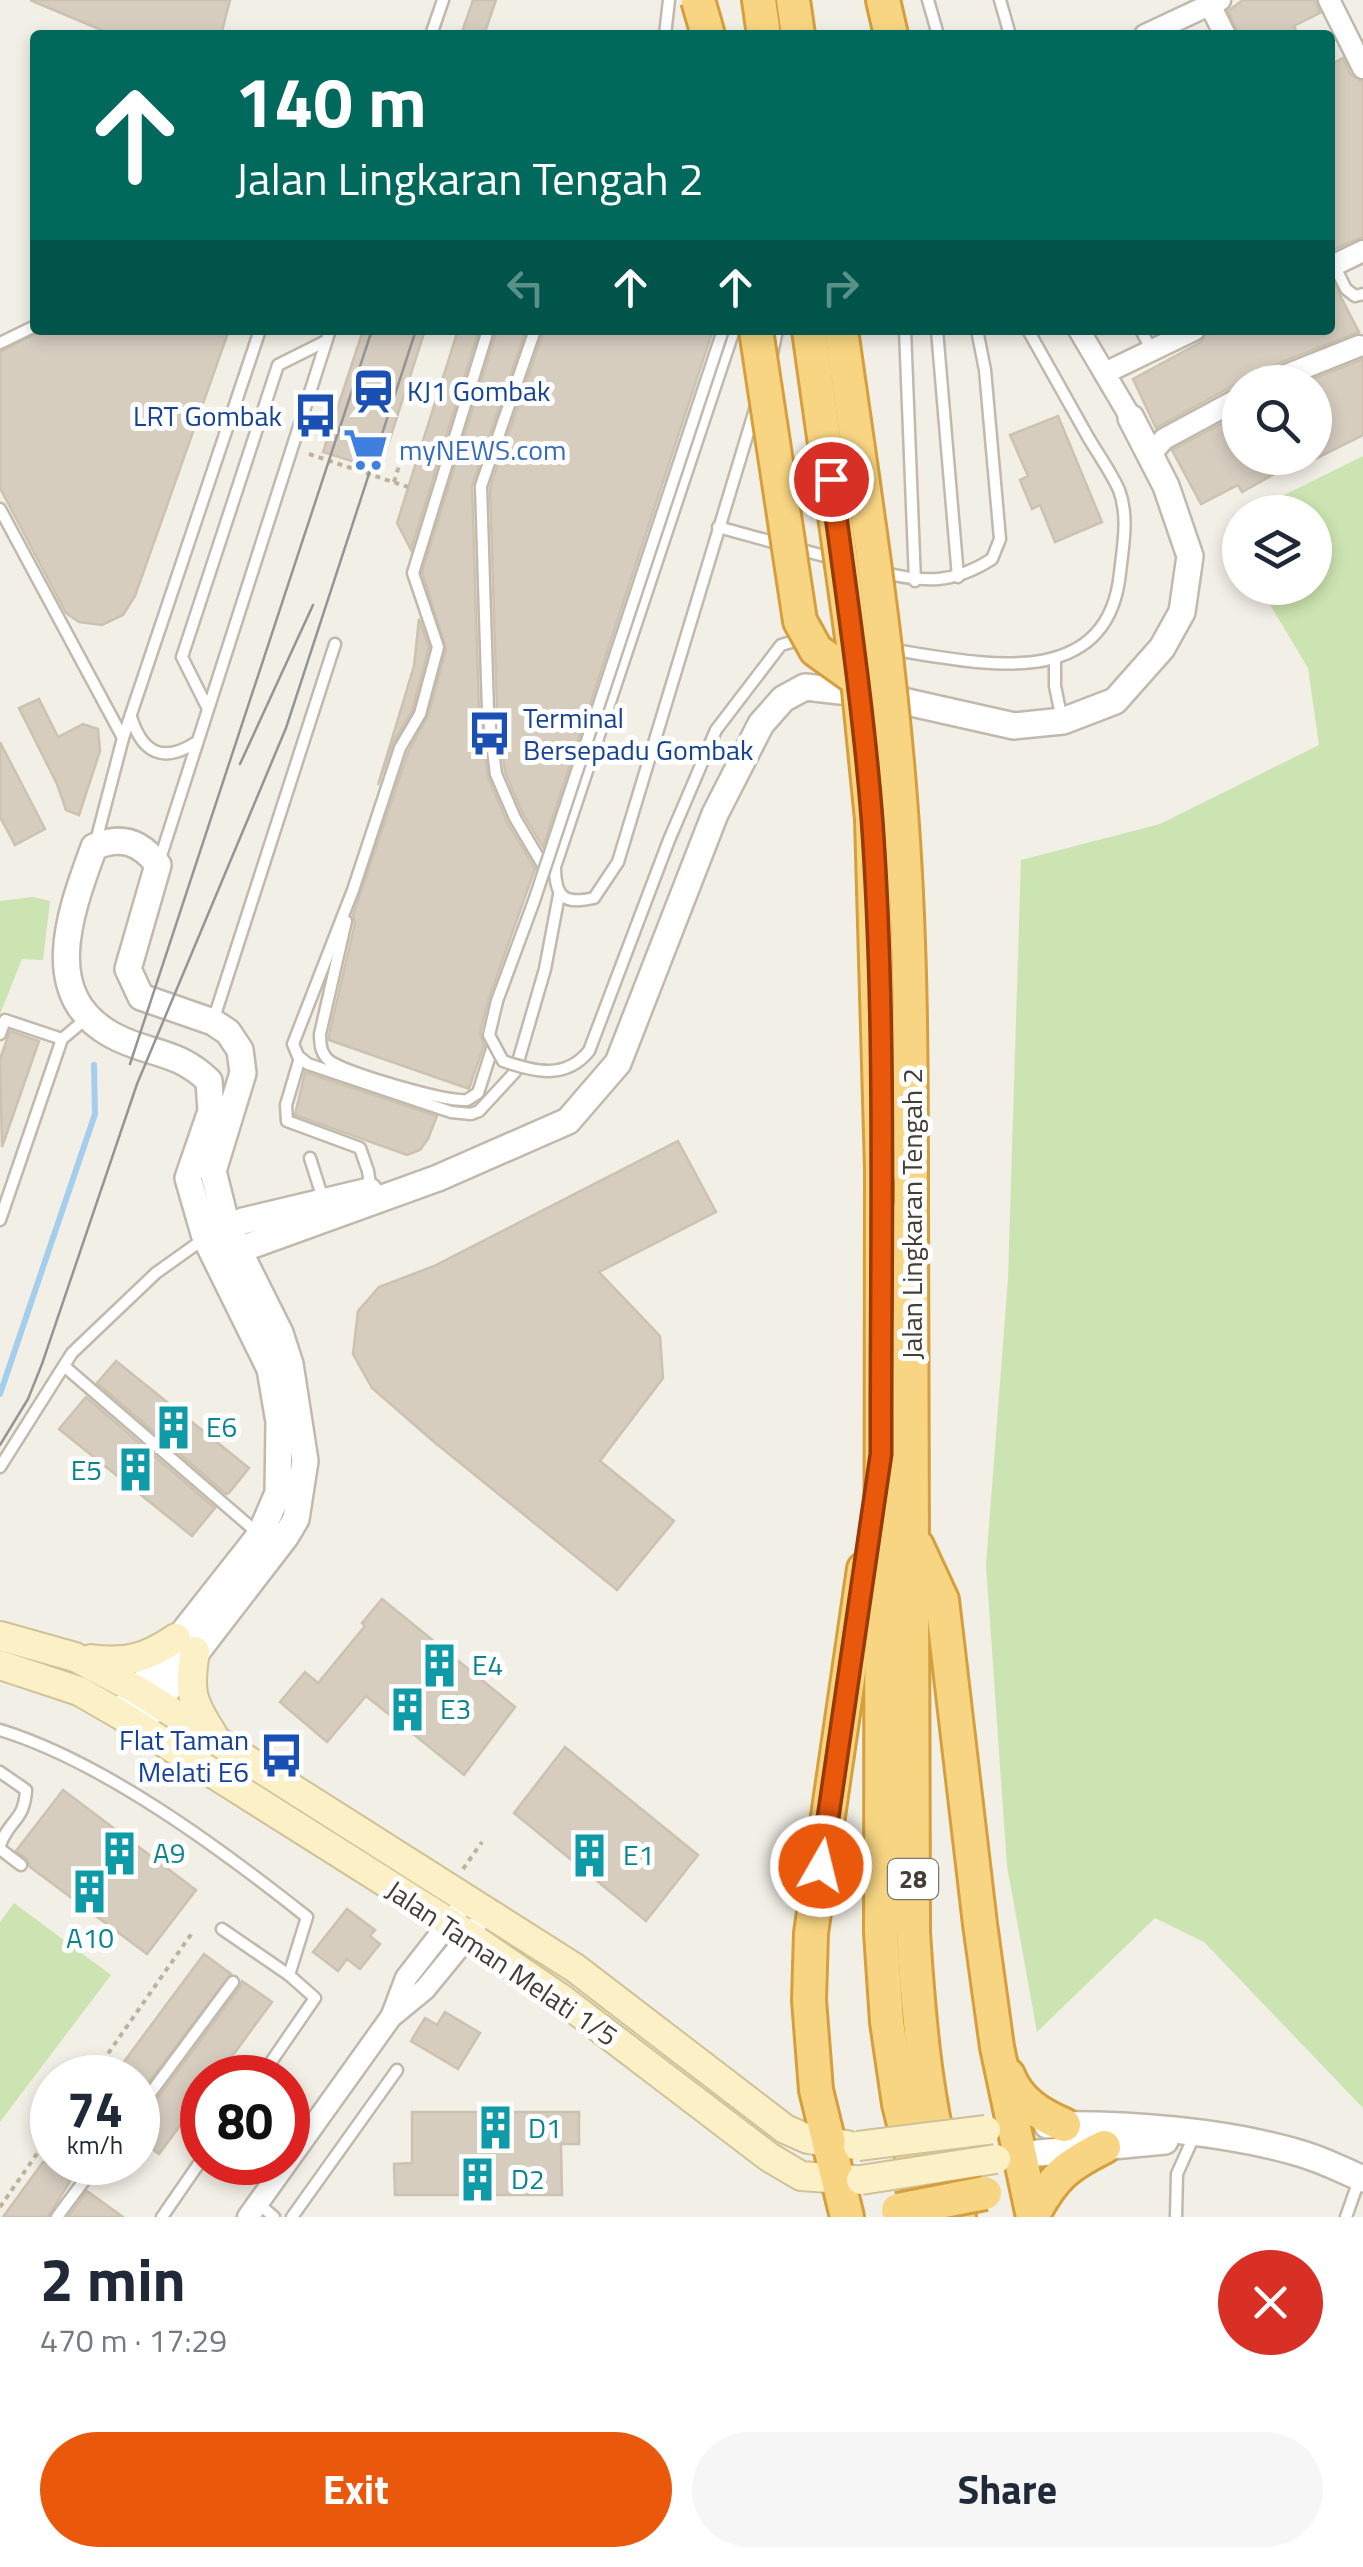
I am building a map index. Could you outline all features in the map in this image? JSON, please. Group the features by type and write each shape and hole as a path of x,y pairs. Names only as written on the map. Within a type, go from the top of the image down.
{"highway":[{"path":"700,0 707,30"},
{"path":"759,0 763,30"},
{"path":"794,0 797,30"},
{"path":"882,0 889,30"},
{"path":"757,335 800,622 816,650 858,680"},
{"name":"Jalan Lingkaran Tengah 2","path":"809,335 858,680 872,838 882,1169 881,1932 887,2022 899,2104 905,2214"},
{"name":"Jalan Lingkaran Tengah 2","path":"842,335 902,823 911,1046 913,1932 918,2020 947,2182 959,2217"},
{"path":"847,2217 850,2181 844,2145 816,2090 809,2000 811,1933 881,1454"},
{"path":"913,1537 942,1600 997,2047 1003,2143 1030,2216"},
{"path":"997,2047 1013,2090 1038,2113 1064,2125"},
{"path":"1030,2216 1058,2174 1072,2162 1104,2147"},
{"path":"905,2214 984,2192 1004,2198 1030,2216"}],"main road":[{"name":"Jalan Taman Melati 1/5","path":"0,1636 74,1657 147,1696 219,1742 464,1912 560,1997 769,2156 801,2176 850,2181 1003,2143"},
{"path":"74,1657 131,1661 186,1644 190,1691 196,1709 219,1742"},
{"name":"Jalan Taman Melati 1/5","path":"0,1665 78,1692 464,1912 575,1968 786,2129 844,2145 1003,2143"},
{"path":"801,2176 847,2217"}],"street":[{"path":"1329,0 1363,68"},
{"path":"1156,30 1215,2 1223,30"},
{"path":"1335,262 1363,251"},
{"path":"222,1243 438,1178 568,1121 618,1063 715,814 761,724 783,699 805,686 876,695 1014,726 1063,721 1116,701 1162,648 1182,612 1190,556 1166,486 1107,372 1082,335"},
{"path":"1107,372 1184,335"},
{"path":"1312,365 1360,346"},
{"path":"1150,455 1164,439 1222,408"},
{"path":"186,1644 286,1536 285,1513 278,1494 279,1422 270,1368 222,1243 188,1178 210,1111 208,1081 190,1062 112,1036 88,1017 75,996 64,960 67,932 94,847 110,840 127,841 146,849 158,865 128,969 141,998 213,1022 228,1032 240,1050 244,1074 213,1170 222,1243"},
{"path":"129,1720 260,1534 285,1513"},
{"path":"260,2213 391,2017 406,1978 464,1912"},
{"path":"1003,2143 1064,2125 1155,2129 1301,2153 1361,2178"},
{"path":"1003,2143 1104,2147 1154,2144 1194,2135"}],"lane":[{"path":"433,30 443,0"},
{"path":"666,30 669,0"},
{"path":"928,0 937,30"},
{"path":"1000,0 1009,30"},
{"path":"1335,270 1346,290 1355,296 1363,294"},
{"path":"0,342 30,328"},
{"path":"94,847 130,715 258,335"},
{"path":"158,865 328,335"},
{"path":"207,707 182,656 254,433 278,365 328,335"},
{"path":"486,335 413,572 438,647 420,714 400,748 354,890 294,1044 300,1058 308,1064 452,1112 471,1114 479,1111 516,1072 545,969 557,890 555,867 732,335"},
{"path":"533,335 481,486 488,711 496,774 515,818 557,890 571,900 594,898 618,862 771,361 775,335"},
{"path":"721,335 497,1000 489,1035 503,1061 545,1073 579,1062 589,1051 669,840 716,730 780,645 791,640 820,638"},
{"path":"905,335 915,581"},
{"path":"937,335 958,577"},
{"path":"718,527 915,581 958,577 992,559 1000,539 979,335"},
{"path":"838,641 1004,666 1055,660 1081,646 1104,624 1119,588 1125,531 1120,492 1031,335"},
{"path":"1144,335 1152,351"},
{"path":"0,509 123,738"},
{"path":"213,1022 336,644"},
{"path":"1055,660 1063,721"},
{"path":"130,715 137,738 146,747 166,754 180,753 196,743"},
{"path":"354,890 322,1023 323,1054 331,1062 365,1074 433,1097 460,1101 478,1093 494,1046"},
{"path":"0,1220 62,1039 88,1017"},
{"path":"0,1034 5,1020 62,1039"},
{"path":"300,1058 286,1106 287,1121 362,1150 372,1196"},
{"path":"310,1158 326,1209"},
{"path":"0,1467 72,1353 156,1273 222,1243"},
{"path":"64,1366 260,1534"},
{"path":"0,1730 58,1752 119,1786 248,1870 306,1917 289,1975"},
{"path":"0,1772 26,1790 25,1810 5,1832 0,1848 21,1865"},
{"path":"222,1929 316,1998 276,2055"},
{"path":"160,2080 233,1982"},
{"path":"292,2217 397,2070"},
{"path":"1176,2217 1176,2174 1194,2135"},
{"path":"1346,2217 1361,2178"},
{"path":"57,2217 81,2185"},
{"path":"162,2217 184,2185"}],"path":[{"path":"394,482 403,453 412,456"},
{"path":"310,454 408,487"},
{"path":"464,1912 482,1842"},
{"path":"107,2055 192,1933"},
{"path":"0,2207 30,2164"}],"green space":[{"path":"1363,456 1363,2108 1204,1942 1155,1918 1037,2032 1007,1866 986,1565 1008,1279 1021,860 1160,824 1319,745 1308,668 1270,605 1332,605 1332,495 1284,495 1332,475 1332,471"},
{"path":"33,897 50,901 43,960 22,959 0,1014 0,901"},
{"path":"14,1903 111,1975 51,2055 30,2055 30,2082 0,2122 0,1922"}],"building":[{"path":"30,0 230,0 222,30 101,30"},
{"path":"473,0 496,0 486,30 463,30"},
{"path":"1243,0 1315,0 1320,13 1294,26 1296,30 1237,30 1228,11"},
{"path":"1343,58 1351,75 1363,82 1363,237 1335,249 1335,62"},
{"path":"1335,286 1359,332 1274,365 1222,365 1222,392 1156,428 1133,379 1201,342 1205,335 1335,335"},
{"path":"33,335 227,335 135,596 123,615 102,625 79,622 66,613 0,488 0,352"},
{"name":"KJ1 Gombak","path":"361,335 423,335 380,470 323,452"},
{"path":"456,335 477,335 411,550 397,523"},
{"path":"495,335 524,335 472,486 479,711 488,777 507,822 535,869 489,998 480,1033 484,1045 469,1089 329,1040 355,923 353,915 408,752 428,716 446,649 422,572"},
{"path":"542,335 711,335 543,847 505,772 497,710 490,487"},
{"path":"1363,359 1363,435 1332,450 1332,371"},
{"path":"1058,416 1102,522 1055,542 1040,505 1032,509 1020,480 1028,476 1010,435"},
{"path":"1222,424 1222,475 1272,475 1242,492 1238,485 1201,504 1172,450"},
{"path":"419,619 429,647 412,711 392,745 378,785 414,666"},
{"path":"39,699 58,737 83,724 98,729 100,751 79,815 66,810 19,708"},
{"path":"0,742 45,829 15,845 0,817"},
{"path":"10,1031 39,1041 2,1147 0,1059"},
{"path":"305,1072 437,1116 428,1139 420,1150 407,1155 295,1115"},
{"path":"678,1141 716,1212 599,1272 660,1336 663,1378 600,1461 674,1521 617,1590 372,1388 353,1354 358,1311 379,1287 434,1266"},
{"name":"E6","path":"116,1361 249,1468 229,1493 97,1383"},
{"name":"E5","path":"86,1397 215,1508 192,1536 59,1429"},
{"path":"382,1599 515,1707 464,1775 366,1696 327,1742 280,1702 305,1672 318,1683"},
{"path":"565,1747 698,1855 646,1921 514,1813"},
{"path":"63,1790 196,1890 147,1954 30,1867 27,1859 16,1851"},
{"path":"347,1909 375,1930 370,1936 380,1944 360,1969 347,1959 338,1971 313,1952"},
{"path":"204,1954 231,1974 160,2067 160,2055 129,2055"},
{"path":"242,1981 272,2002 233,2055 190,2055"},
{"path":"445,2012 480,2033 458,2069 411,2041 425,2018 437,2025"},
{"path":"180,2068 180,2126 160,2153 160,2095"},
{"path":"412,2112 579,2112 579,2144 561,2144 562,2195 395,2195 394,2164 412,2163"},
{"path":"30,2180 30,2185 68,2185 48,2217 3,2217"},
{"path":"87,2191 123,2217 68,2217"}],"waterway":[{"path":"0,1394 95,1114 94,1065"}],"tram line":[{"path":"130,1064 370,335"},
{"path":"0,1445 28,1399 42,1364 137,1084 286,728 414,335"},
{"path":"240,764 313,605"}],"place":[{"name":"KJ1 Gombak","path":"374,391"},
{"name":"LRT Gombak","path":"315,416"},
{"name":"myNEWS.com","path":"366,450"},
{"name":"Terminal Bersepadu Gombak","path":"490,734"},
{"name":"E6","path":"173,1427"},
{"name":"E5","path":"135,1470"},
{"name":"E4","path":"439,1665"},
{"name":"E3","path":"407,1709"},
{"name":"Flat Taman Melati E6","path":"282,1756"},
{"name":"A9","path":"120,1853"},
{"name":"E1","path":"590,1855"},
{"name":"A10","path":"90,1892"},
{"name":"D1","path":"495,2128"},
{"name":"D2","path":"478,2179"}],"route":[{"path":"821,1866 881,1454 882,1169 872,818 831,479"}]}
